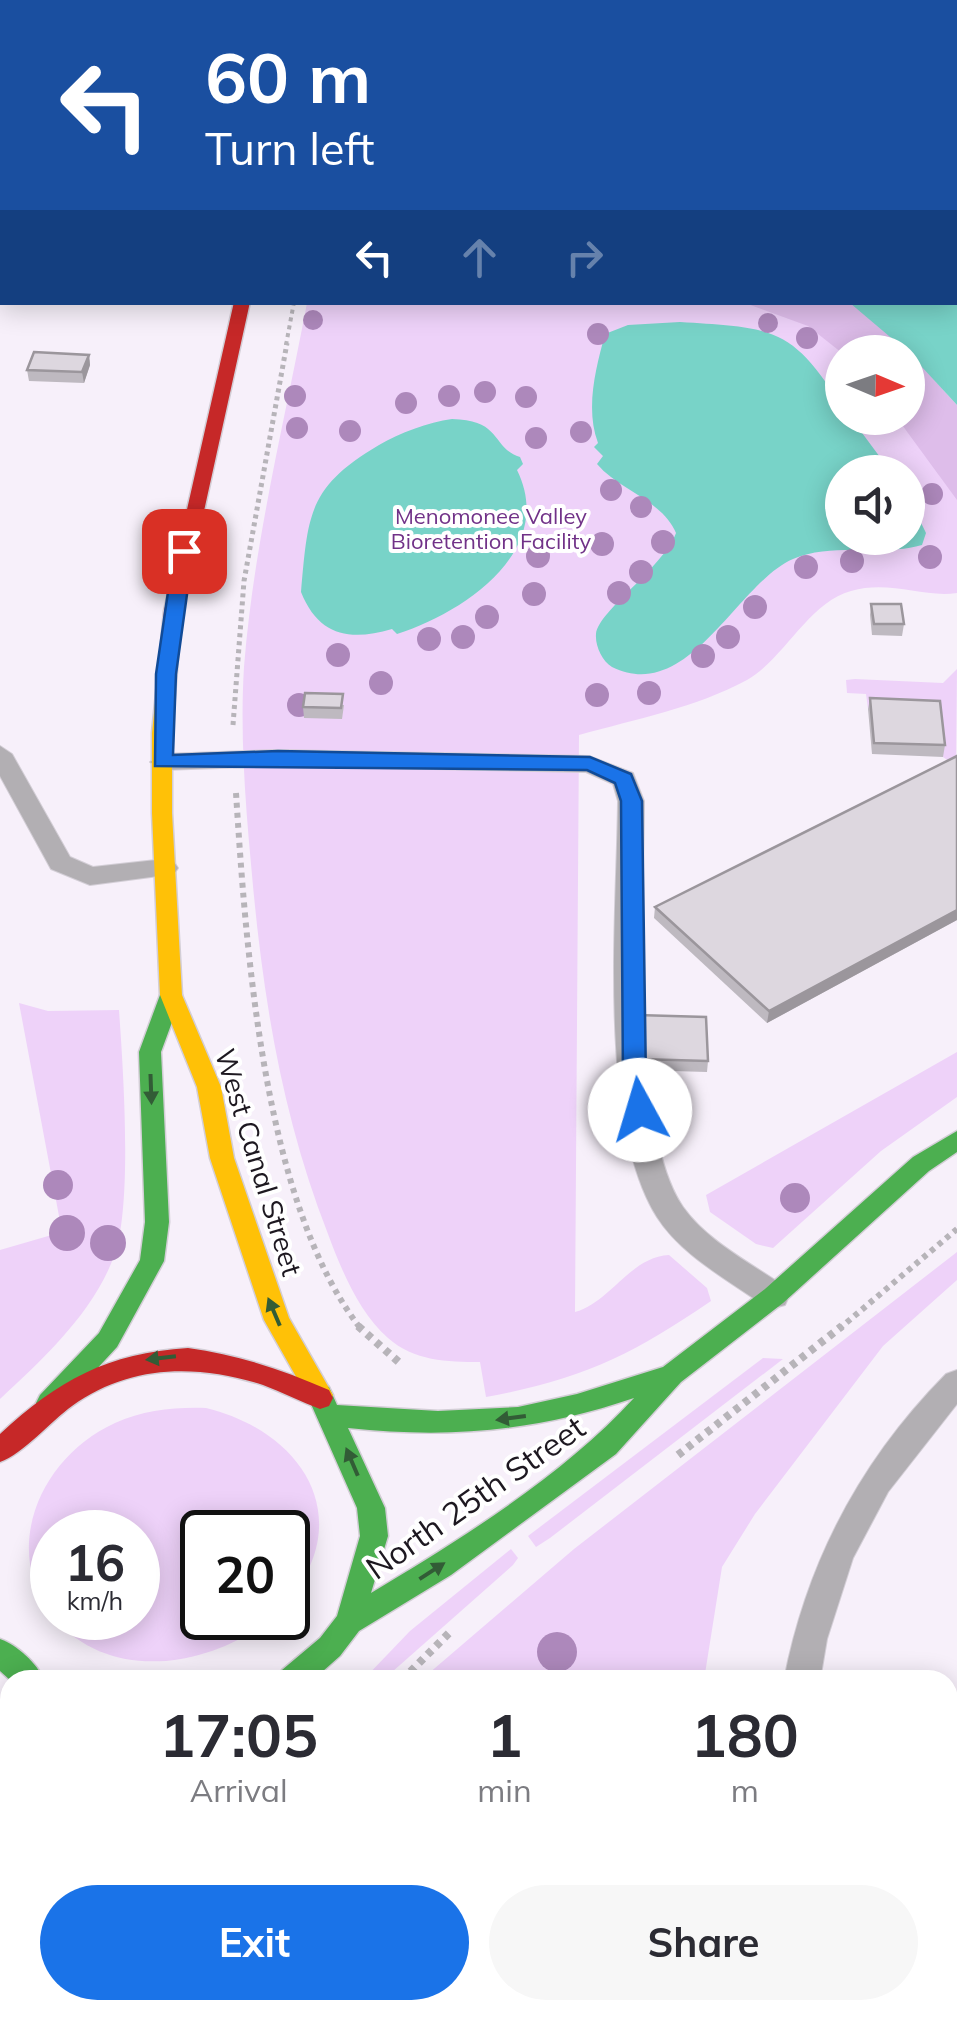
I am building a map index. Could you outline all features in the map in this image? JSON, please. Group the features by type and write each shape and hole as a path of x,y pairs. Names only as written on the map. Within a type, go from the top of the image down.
{"street":[{"name":"West Canal Street","path":"241,305 173,612 162,762 172,996 208,1087 222,1158 277,1320 325,1407 371,1508 374,1536 349,1622"},
{"name":"West Canal Street","path":"49,1404 108,1340 152,1260 157,1222 150,1052 172,996"},
{"name":"North 25th Street","path":"349,1622 441,1566 607,1446 672,1374 774,1296 921,1164 957,1140"},
{"path":"0,1451 49,1404 110,1371 148,1359 222,1357 256,1366 325,1407"},
{"name":"North 25th Street","path":"325,1407 392,1422 478,1422 544,1413 672,1374"},
{"path":"305,1670 349,1622"}],"lane":[{"path":"0,754 60,863 90,876 165,868"},
{"path":"162,762 234,758 590,764 624,779 632,801 634,1083 650,1163 668,1208 684,1228 774,1296"},
{"path":"803,1670 807,1645 836,1560 864,1499 904,1442 957,1383"}],"path":[{"path":"293,305 268,436 238,631 234,758 254,1003 279,1132 316,1246 359,1328 389,1357 414,1368"},
{"path":"830,1336 957,1229"}],"green space":[{"name":"Menomonee Valley Bioretention Facility","path":"307,305 852,305 888,335 825,335 825,435 925,435 925,370 957,405 957,593 879,587 851,591 822,607 747,680 686,705 579,735 575,1312 588,1307 643,1263 669,1255 707,1288 711,1301 630,1351 551,1382 486,1397 480,1362 420,1356 398,1346 378,1328 352,1290 298,1144 268,1006 244,766 243,691 249,620"},
{"path":"957,669 956,766 943,757 938,712 868,709 866,694 847,693 846,680 943,683"},
{"path":"19,1003 48,1011 119,1010 125,1171 120,1233 105,1277 66,1334 0,1399 0,1250 62,1232"},
{"path":"957,1052 957,1097 881,1151 773,1248 756,1244 710,1212 706,1195"},
{"path":"957,1252 957,1280 883,1346 755,1514 722,1567 706,1670 433,1670 574,1549"},
{"path":"763,1358 783,1359 536,1547 528,1536"},
{"path":"206,1408 240,1419 269,1436 292,1457 309,1481 318,1509 318,1538 310,1563 310,1510 180,1510 180,1640 237,1640 191,1657 161,1661 103,1653 79,1640 160,1640 160,1510 36,1510 37,1506 49,1480 89,1438 137,1415"},
{"path":"511,1549 518,1558 394,1670 373,1670 410,1631"}],"shaded area":[{"path":"750,305 853,305 893,335 825,335 825,340 808,326"},
{"path":"852,305 957,305 957,405 925,370 925,335 888,335"},
{"path":"680,322 737,326 777,336 809,360 825,382 825,435 864,435 878,455 825,455 825,551 793,559 772,572 688,656 665,670 640,674 608,664 598,648 596,634 608,613 658,561 676,533 661,512 597,464 603,456 594,447 598,443 592,416 598,360 605,334 628,325"},
{"path":"925,370 957,405 957,500 909,435 925,435"},
{"path":"452,419 480,424 520,457 523,464 517,470 526,499 524,527 514,552 475,594 423,624 397,634 392,629 350,634 327,627 308,607 301,592 310,522 325,489 379,445 414,429"}],"building":[{"path":"34,352 89,355 82,372 27,370"},
{"path":"871,604 901,604 904,624 874,624"},
{"path":"305,693 343,694 341,708 303,707"},
{"path":"870,698 940,701 945,745 874,743"},
{"path":"957,756 957,910 769,1011 655,907"},
{"path":"637,1015 706,1017 708,1061 638,1059"}],"traffic: fast":[{"path":"49,1403 108,1340 152,1261 157,1222 150,1052 171,995"},
{"path":"349,1622 441,1566 607,1446 672,1374 774,1296 921,1164 957,1140"},
{"path":"331,1415 438,1423 518,1418 577,1405 670,1375"},
{"path":"304,1670 330,1647 349,1622 374,1536 371,1508 320,1395"},
{"path":"0,1652 19,1670"}],"traffic: slow":[{"path":"170,644 162,733 162,813 171,995 209,1087 222,1158 277,1320 320,1395"}],"traffic: jam":[{"path":"170,644 173,611 241,305"},
{"path":"0,1451 37,1416 74,1389 111,1371 149,1361 188,1359 229,1365 320,1398"}],"route":[{"path":"184,551 166,674 162,762 278,758 590,764 624,779 632,801 634,1083 640,1110"}]}
